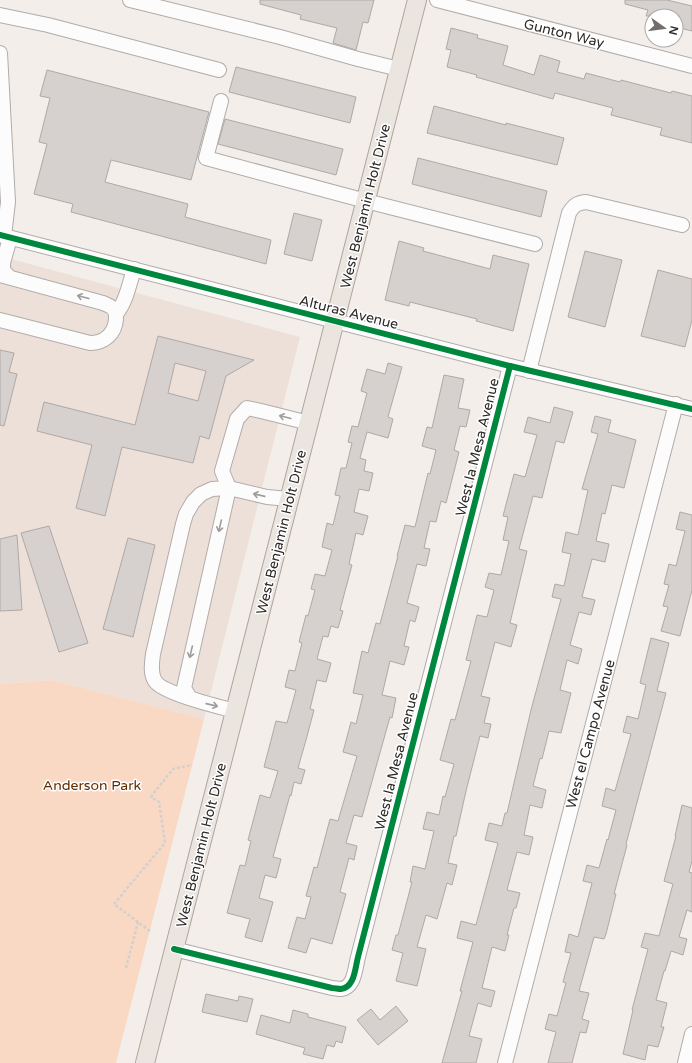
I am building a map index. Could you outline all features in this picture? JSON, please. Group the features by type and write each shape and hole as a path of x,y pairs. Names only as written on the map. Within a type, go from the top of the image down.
{"main road":[{"name":"West Benjamin Holt Drive","path":"145,1063 417,0"}],"street":[{"path":"130,0 280,37 399,69"},
{"name":"Gunton Way","path":"437,0 692,66"},
{"path":"0,15 48,25 219,70"},
{"path":"0,53 8,202 4,236 4,276 103,303 110,306 114,310 116,314 116,321 111,334 100,342 90,343 0,320"},
{"path":"220,101 206,158 366,202 535,244"},
{"path":"529,371 569,213 573,206 586,202 682,225"},
{"name":"Alturas Avenue","path":"4,236 529,371 676,404 692,409"},
{"path":"116,314 124,301 134,269"},
{"name":"West la Mesa Avenue","path":"174,949 332,988 343,989 349,986 353,980 510,366"},
{"name":"West el Campo Avenue","path":"505,1063 676,404"},
{"path":"190,698 184,688 229,488 222,472 236,419 247,408 309,423"},
{"path":"235,711 202,703 167,690 155,682 152,674 153,654 183,524 186,514 193,502 202,494 212,489 229,488 289,499"},
{"path":"685,1063 692,1034"}],"path":[{"path":"150,931 114,904 165,843 159,802 151,797 152,794 173,769 192,765"},
{"path":"126,968 138,922"}],"shaded area":[{"path":"0,256 300,337 204,719 52,680 0,684"}],"green space":[{"name":"Anderson Park","path":"52,680 204,719 116,1063 0,1063 0,684"}],"building":[{"path":"260,0 374,0 368,23 363,22 356,50 333,43 337,28 300,19 301,15 260,4"},
{"path":"625,0 667,0 692,6 692,31 684,29 684,8 644,9 625,4"},
{"path":"451,28 478,35 477,38 508,46 503,65 534,75 540,55 560,61 557,72 584,79 586,73 620,82 621,80 671,93 672,91 692,96 692,143 660,135 662,128 611,115 613,108 555,93 553,99 447,67 451,50 446,49"},
{"path":"236,67 356,97 350,123 229,92"},
{"path":"47,70 209,112 191,180 111,160 105,182 188,204 185,217 271,240 266,264 71,212 73,204 34,194 47,144 39,142 50,98 40,96"},
{"path":"434,106 506,125 506,123 564,138 557,165 427,133"},
{"path":"225,119 343,149 336,175 218,144"},
{"path":"418,158 547,191 541,217 412,184"},
{"path":"294,213 322,220 312,261 284,254"},
{"path":"399,241 424,248 423,251 490,269 493,255 529,264 513,331 476,321 477,319 410,302 409,306 385,300"},
{"path":"585,251 622,260 605,327 568,317"},
{"path":"658,270 692,279 692,320 685,347 641,336"},
{"path":"158,336 254,360 226,376 209,439 200,436 193,463 122,447 105,516 76,508 92,445 37,431 44,402 135,425","holes":["175,363 206,371 198,401 168,393"]},
{"path":"0,350 14,353 9,372 17,374 4,426 0,425"},
{"path":"388,363 402,367 388,417 393,419 388,438 367,432 360,458 366,460 364,471 373,473 369,491 359,489 354,512 368,516 363,535 356,533 349,564 352,565 340,610 343,611 338,628 331,626 328,637 323,636 317,659 331,663 326,682 317,680 310,709 314,710 298,768 305,770 301,784 294,782 273,857 281,859 276,878 265,875 259,898 273,902 262,942 245,937 250,919 227,913 240,865 245,866 251,841 248,840 260,795 270,798 278,771 264,767 276,721 287,723 296,690 285,687 289,670 295,671 302,643 299,642 306,615 308,616 315,590 311,589 315,574 325,576 332,550 322,547 327,523 333,525 340,496 335,495 341,468 346,468 352,443 348,442 352,426 358,427 367,393 361,391 367,369 385,374"},
{"path":"444,375 464,379 458,408 470,410 466,427 460,426 454,450 459,452 446,503 441,501 436,522 430,521 424,548 430,549 426,566 417,564 407,603 419,607 415,622 410,620 404,646 409,647 404,665 390,661 382,695 396,698 392,718 390,717 362,817 354,815 346,843 357,846 354,860 349,858 340,892 346,894 332,944 311,938 306,953 288,948 297,917 305,919 311,897 306,896 314,867 317,868 330,819 338,821 357,756 343,752 351,722 356,724 363,695 353,693 362,651 368,653 376,623 380,624 405,525 415,527 428,473 430,474 436,450 422,446 427,427 432,428"},
{"path":"554,407 573,412 564,443 556,441 542,498 533,496 519,549 527,551 510,623 517,625 511,647 495,642 481,696 490,698 484,723 491,724 488,738 480,736 456,836 454,836 448,863 457,865 452,885 447,883 437,919 426,915 417,947 426,949 417,986 396,981 403,953 392,950 396,935 398,935 412,882 410,882 413,866 425,869 434,831 423,829 427,812 439,815 443,796 445,797 454,764 440,760 451,719 455,720 471,661 466,660 477,615 487,617 494,590 485,587 489,573 501,575 509,541 503,540 508,517 503,516 514,474 525,477 537,435 524,432 528,417 550,423"},
{"path":"595,416 611,420 608,432 636,440 624,488 612,485 605,514 602,513 596,541 609,544 605,562 592,559 582,597 595,600 591,615 579,612 570,645 582,649 578,664 567,660 560,690 571,693 561,733 549,731 542,759 540,758 533,786 546,790 542,808 530,805 524,835 533,837 529,855 517,852 507,890 520,893 516,908 514,908 507,935 509,935 505,951 492,947 482,988 495,991 491,1007 478,1003 469,1036 482,1039 476,1063 442,1063 462,991 460,991 473,942 457,938 461,921 476,925 498,843 485,840 489,823 502,826 505,813 507,813 531,710 561,599 552,597 555,584 564,586 571,554 562,552 566,532 578,535 588,490 582,489 598,434 591,432"},
{"path":"680,512 692,515 692,590 680,636 661,631 668,607 663,606 669,585 664,584 669,564 676,566 685,531 676,529"},
{"path":"49,526 88,643 59,652 21,533"},
{"path":"17,535 22,610 0,611 0,539"},
{"path":"128,538 155,545 133,637 103,629"},
{"path":"651,638 669,643 657,691 666,693 626,844 606,934 604,939 594,937 579,991 589,993 582,1019 589,1021 586,1033 580,1032 572,1063 548,1063 556,1032 545,1029 549,1014 557,1016 566,983 563,982 571,953 565,952 569,934 578,937 592,883 583,881 587,865 599,868 607,839 608,840 616,810 602,806 606,788 615,791 631,734 623,732 627,716 638,719 646,685 640,683"},
{"path":"682,805 692,808 692,861 689,872 692,873 692,912 687,910 679,937 687,939 683,955 671,951 664,971 656,1000 667,1003 661,1027 664,1027 658,1047 648,1045 645,1060 623,1054 632,1010 648,949 641,947 645,933 659,936 673,884 664,881 676,836"},
{"path":"206,994 238,1001 239,996 253,999 247,1022 202,1012"},
{"path":"396,1006 408,1021 378,1045 357,1020 371,1009 380,1020"},
{"path":"293,1010 308,1014 308,1017 346,1027 342,1043 336,1041 334,1047 327,1045 323,1059 303,1054 305,1048 256,1034 261,1015 290,1023"}],"cycle path":[{"path":"0,235 510,366 692,409"},
{"path":"174,949 332,988 346,988 352,981 510,366"}]}
